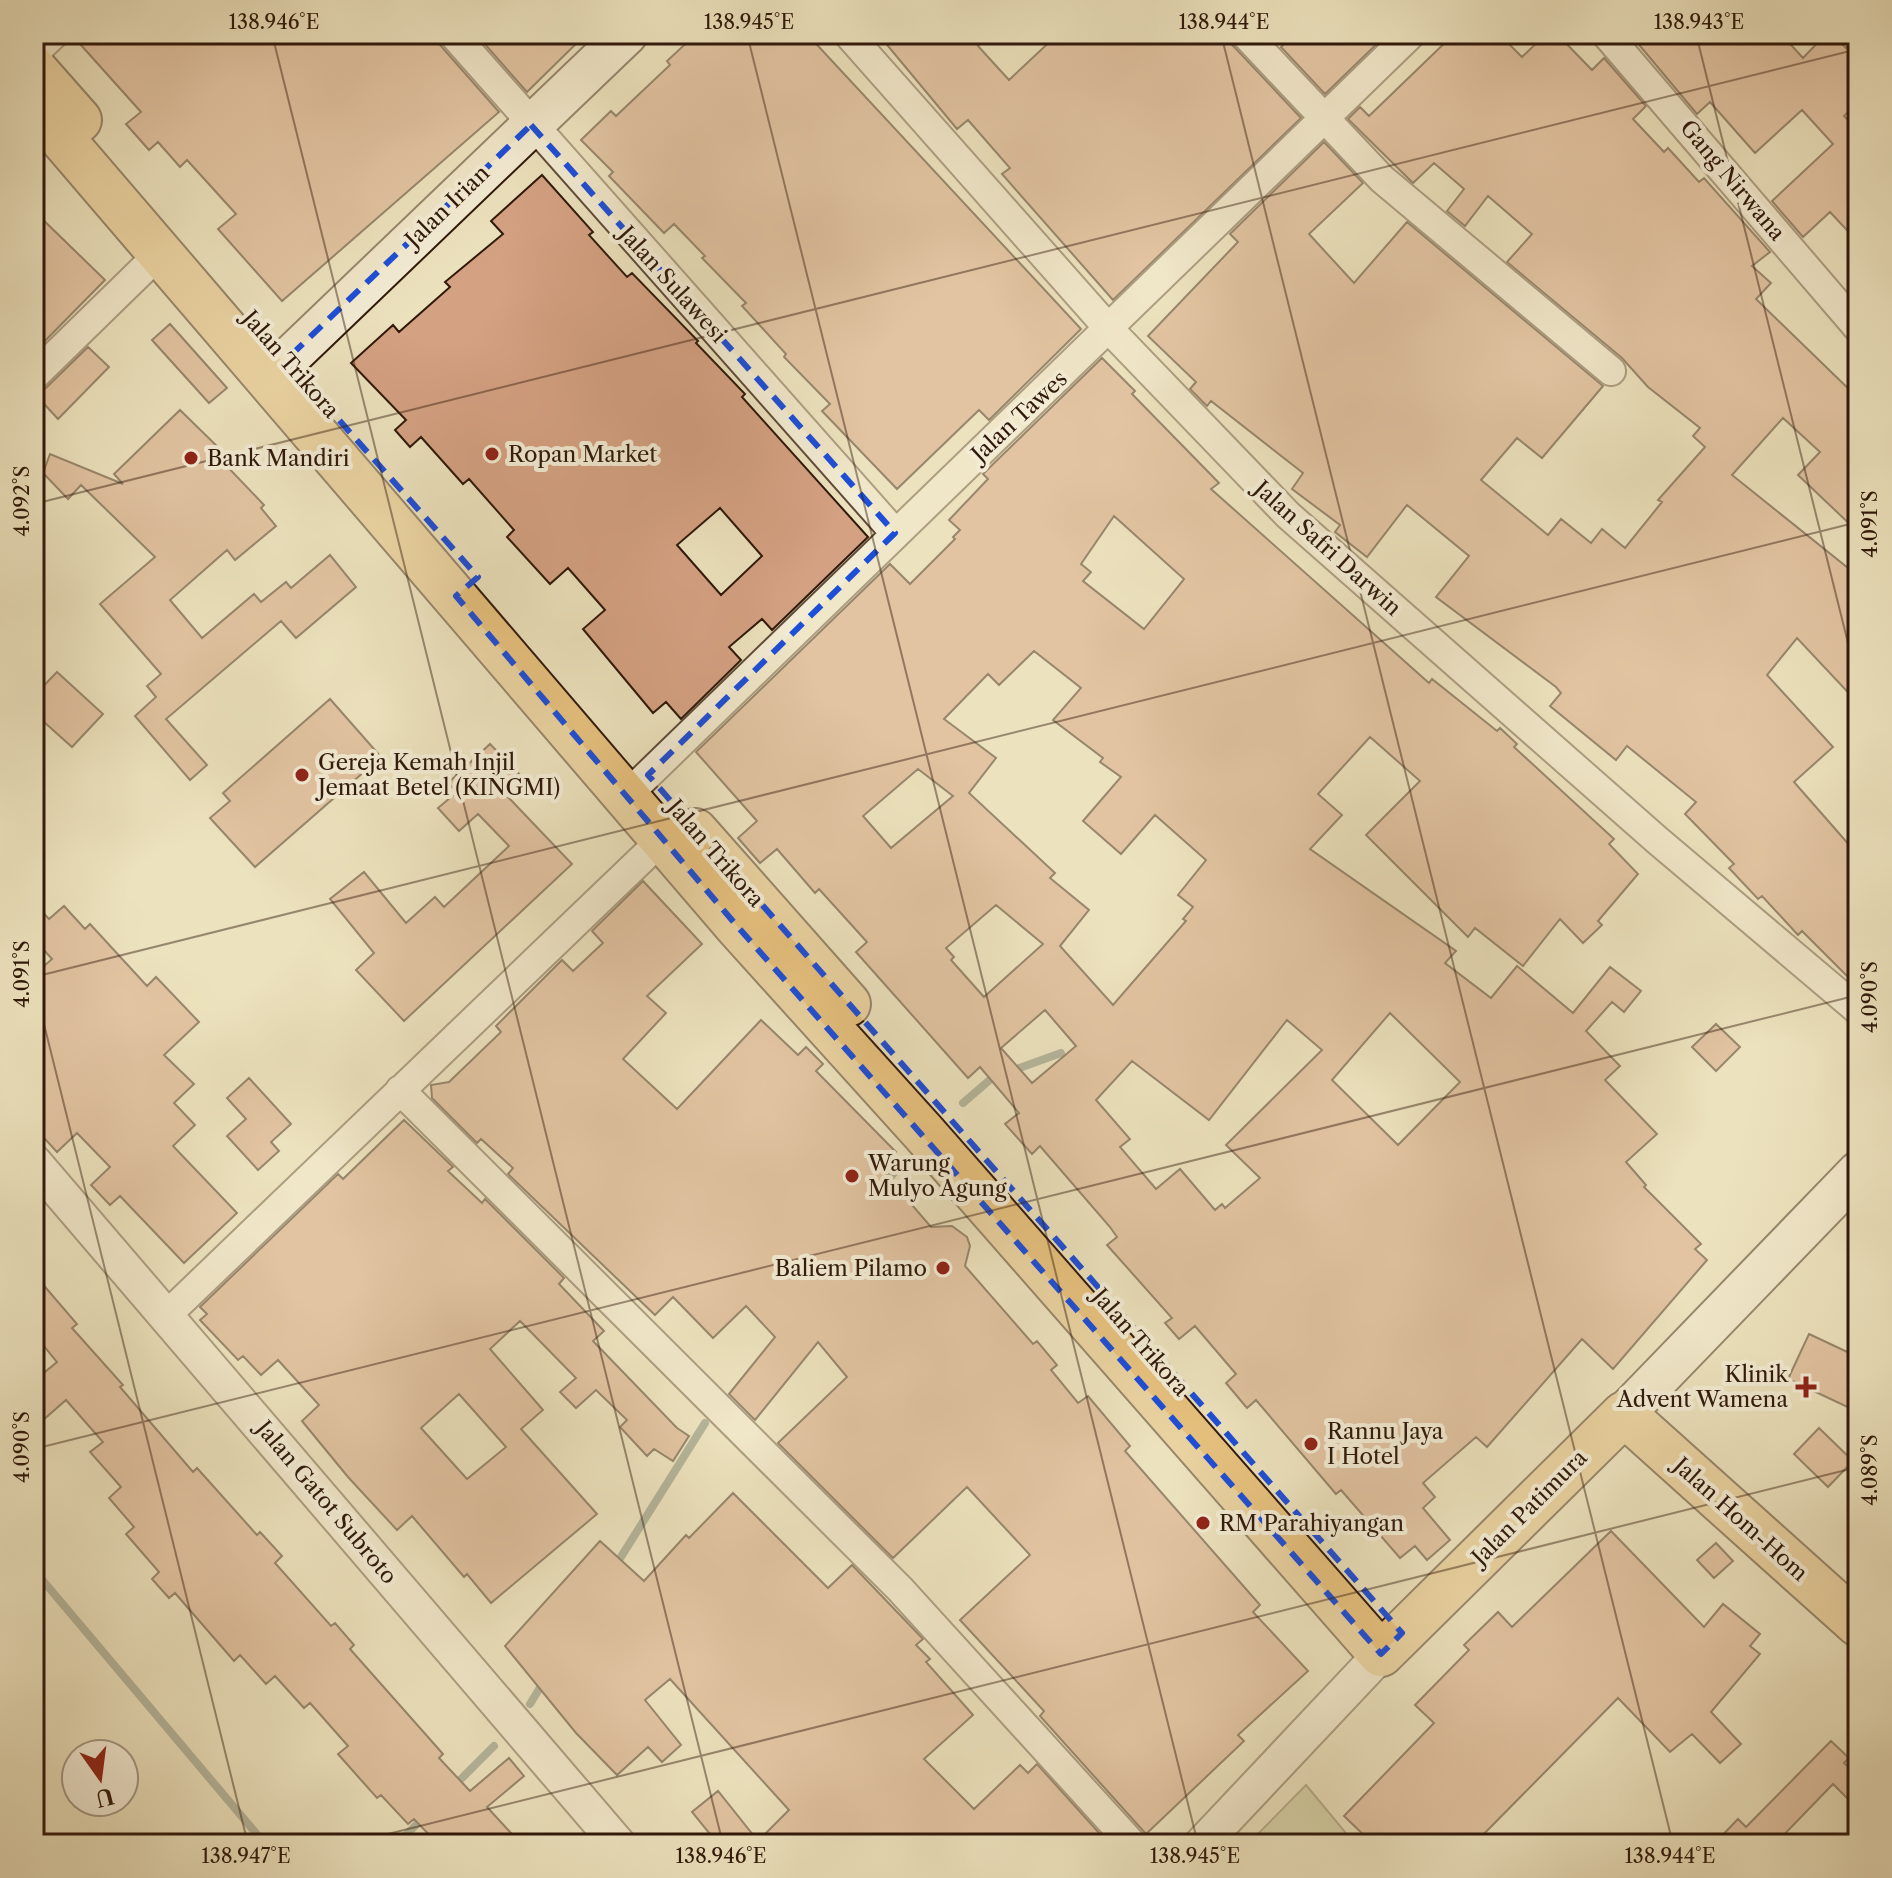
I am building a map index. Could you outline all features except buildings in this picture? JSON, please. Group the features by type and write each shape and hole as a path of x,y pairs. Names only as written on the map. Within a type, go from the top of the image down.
{"highway":[{"name":"Jalan Trikora","path":"34,69 277,370 674,828 1336,1565 1392,1644"},
{"name":"Jalan Trikora","path":"34,106 159,254 277,370"},
{"name":"Jalan Patimura","path":"1392,1644 1624,1414"},
{"name":"Jalan Hom-Hom","path":"1624,1414 1858,1624"}],"main road":[{"name":"Jalan Irian","path":"277,370 627,34"},
{"name":"Jalan Patimura","path":"1624,1414 1858,1172"}],"street":[{"path":"34,53 54,34"},
{"name":"Jalan Sulawesi","path":"453,34 895,533"},
{"name":"Jalan Safri Darwin","path":"848,34 1110,330 1288,515 1657,840 1858,1010"},
{"path":"1245,34 1382,179 1611,371"},
{"name":"Jalan Tawes","path":"637,786 895,533 1110,330 1411,34"},
{"name":"Gang Nirwana","path":"1606,34 1858,328"},
{"path":"34,376 159,254"},
{"path":"168,1314 674,828"},
{"path":"400,1090 900,1589 1132,1844"},
{"name":"Jalan Gatot Subroto","path":"34,1162 168,1314 618,1844"},
{"name":"Jalan Patimura","path":"1202,1844 1392,1644"}],"highlighted area":[{"path":"531,125 895,533 648,775 1402,1633 1381,1654 737,926 456,596 478,577 286,360"}],"green space":[{"path":"1306,1785 1355,1844 1248,1844"}],"waterway":[{"path":"963,1103 992,1078 1061,1053"},
{"path":"884,1184 905,1161"},
{"path":"614,1568 705,1423"},
{"path":"34,1570 265,1844"},
{"path":"530,1704 544,1681"},
{"path":"452,1788 494,1746"},
{"path":"397,1844 423,1818"}],"place":[{"name":"Ropan Market","path":"492,454"},
{"name":"Bank Mandiri","path":"191,458"},
{"name":"Gereja Kemah Injil Jemaat Betel (KINGMI)","path":"302,775"},
{"name":"Warung Mulyo Agung","path":"852,1176"},
{"name":"Baliem Pilamo","path":"943,1268"},
{"name":"Klinik Advent Wamena","path":"1806,1387"},
{"name":"Rannu Jaya I Hotel","path":"1311,1444"},
{"name":"RM Parahiyangan","path":"1203,1523"}]}
